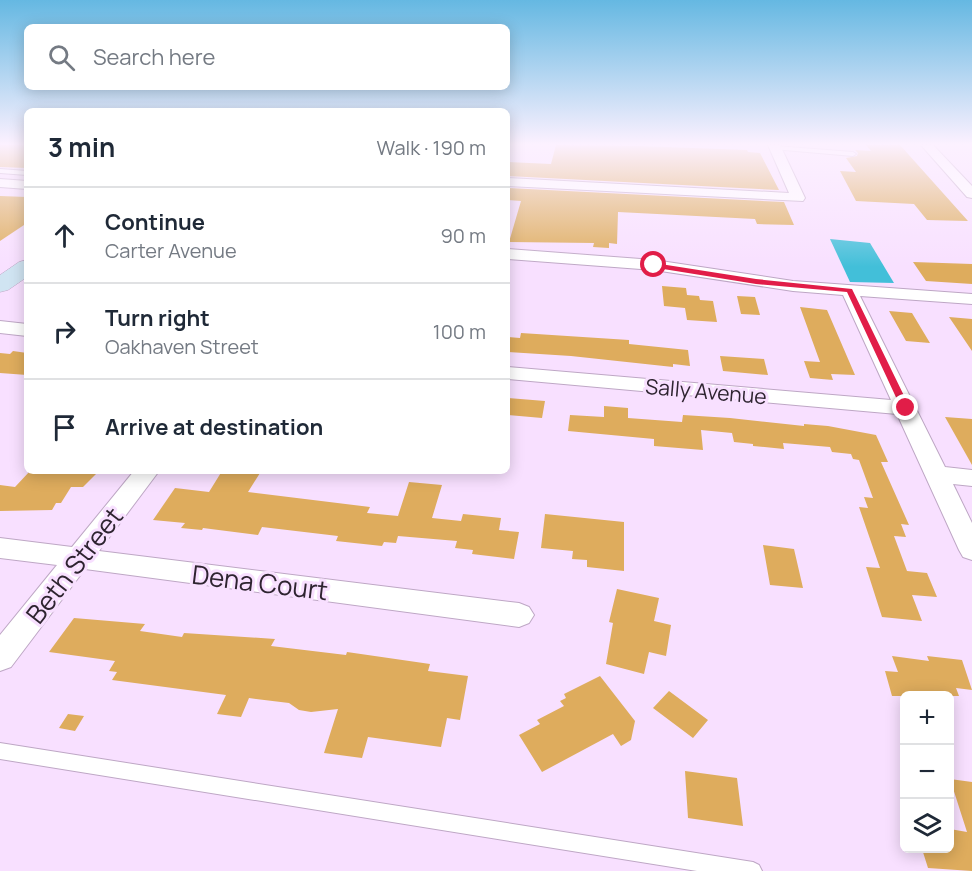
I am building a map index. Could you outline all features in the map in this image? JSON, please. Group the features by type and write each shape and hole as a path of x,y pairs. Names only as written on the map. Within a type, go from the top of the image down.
{"main road":[{"path":"0,267 24,251"},
{"path":"0,285 24,269"}],"street":[{"path":"573,186 798,198 792,186"},
{"path":"510,254 654,265 756,282 972,299"},
{"path":"849,290 972,550"},
{"path":"0,327 24,330"},
{"name":"Sally Avenue","path":"510,373 906,408"},
{"name":"Beth Street","path":"0,658 145,474"},
{"path":"937,474 972,478"},
{"name":"Dena Court","path":"0,548 519,615"}],"lane":[{"path":"0,751 753,871"}],"water":[{"path":"830,239 870,243 894,283 850,282"}],"building":[{"path":"694,186 777,186 779,190"},
{"path":"848,186 936,186 968,221 927,220 914,204 856,201"},
{"path":"510,188 784,202 794,225 757,224 755,219 618,212 617,244 609,243 609,248 593,247 594,243 510,242 521,201 510,200"},
{"path":"0,196 24,197 24,225 0,241"},
{"path":"913,262 972,264 972,284 926,281"},
{"path":"662,286 686,288 687,295 699,296 700,300 713,301 717,322 687,320 685,308 664,306"},
{"path":"737,296 755,297 760,315 741,314"},
{"path":"800,307 827,310 855,375 831,374 833,380 810,378 804,361 820,362"},
{"path":"889,311 912,313 930,343 906,341"},
{"path":"949,317 972,319 972,351"},
{"path":"521,333 629,340 629,344 688,350 690,366 673,364 673,367 510,352 510,337 520,338"},
{"path":"13,351 24,353 24,375 0,373 0,353 10,354"},
{"path":"720,356 764,359 768,375 723,371"},
{"path":"510,398 545,401 542,418 510,415"},
{"path":"604,406 628,408 628,418 682,422 683,415 730,418 804,426 804,424 828,426 876,435 888,462 881,462 909,525 901,524 906,537 894,536 907,571 927,573 937,597 912,595 922,621 882,617 866,567 880,568 859,507 868,508 864,497 873,498 859,460 853,459 851,454 832,452 830,447 783,443 784,449 753,446 753,444 734,442 732,433 701,430 703,450 654,446 654,439 568,431 570,415 604,417"},
{"path":"945,417 972,419 972,465"},
{"path":"27,474 96,474 83,487 71,487 61,503 56,503 52,510 0,511 0,485 15,487"},
{"path":"220,474 259,474 248,492 370,507 367,513 398,516 409,482 442,485 432,518 461,521 463,514 501,518 499,530 519,532 514,559 472,554 473,550 455,548 457,541 398,536 396,543 384,542 382,546 336,541 338,536 262,527 258,535 203,528 202,530 181,528 185,523 153,520 175,488 209,492"},
{"path":"545,514 624,522 624,571 587,567 587,560 572,559 573,551 541,548"},
{"path":"763,545 794,549 803,588 770,585"},
{"path":"617,589 659,598 654,621 671,625 666,656 649,652 644,674 606,664 613,623 609,622"},
{"path":"74,618 145,624 140,631 182,637 184,633 275,639 271,646 346,655 347,652 430,664 428,671 468,676 460,720 447,718 441,747 368,737 362,758 324,753 338,709 311,712 299,710 289,703 249,698 241,717 217,714 226,695 112,680 117,672 109,671 115,661 49,652"},
{"path":"892,656 929,661 927,656 962,660 972,690 956,688 959,696 954,696 954,691 900,691 900,696 892,696 885,671 898,672"},
{"path":"600,676 635,721 631,740 621,746 613,734 542,772 519,735 540,724 537,720 564,706 560,701 566,698 564,694"},
{"path":"669,691 708,720 693,738 653,708"},
{"path":"68,714 84,716 75,731 59,728"},
{"path":"685,771 737,778 743,826 688,818"},
{"path":"954,780 972,782 972,871 928,868 923,853 954,853 954,830 967,832 954,791"}],"route":[{"path":"654,265 756,282 849,290 906,408"}]}
